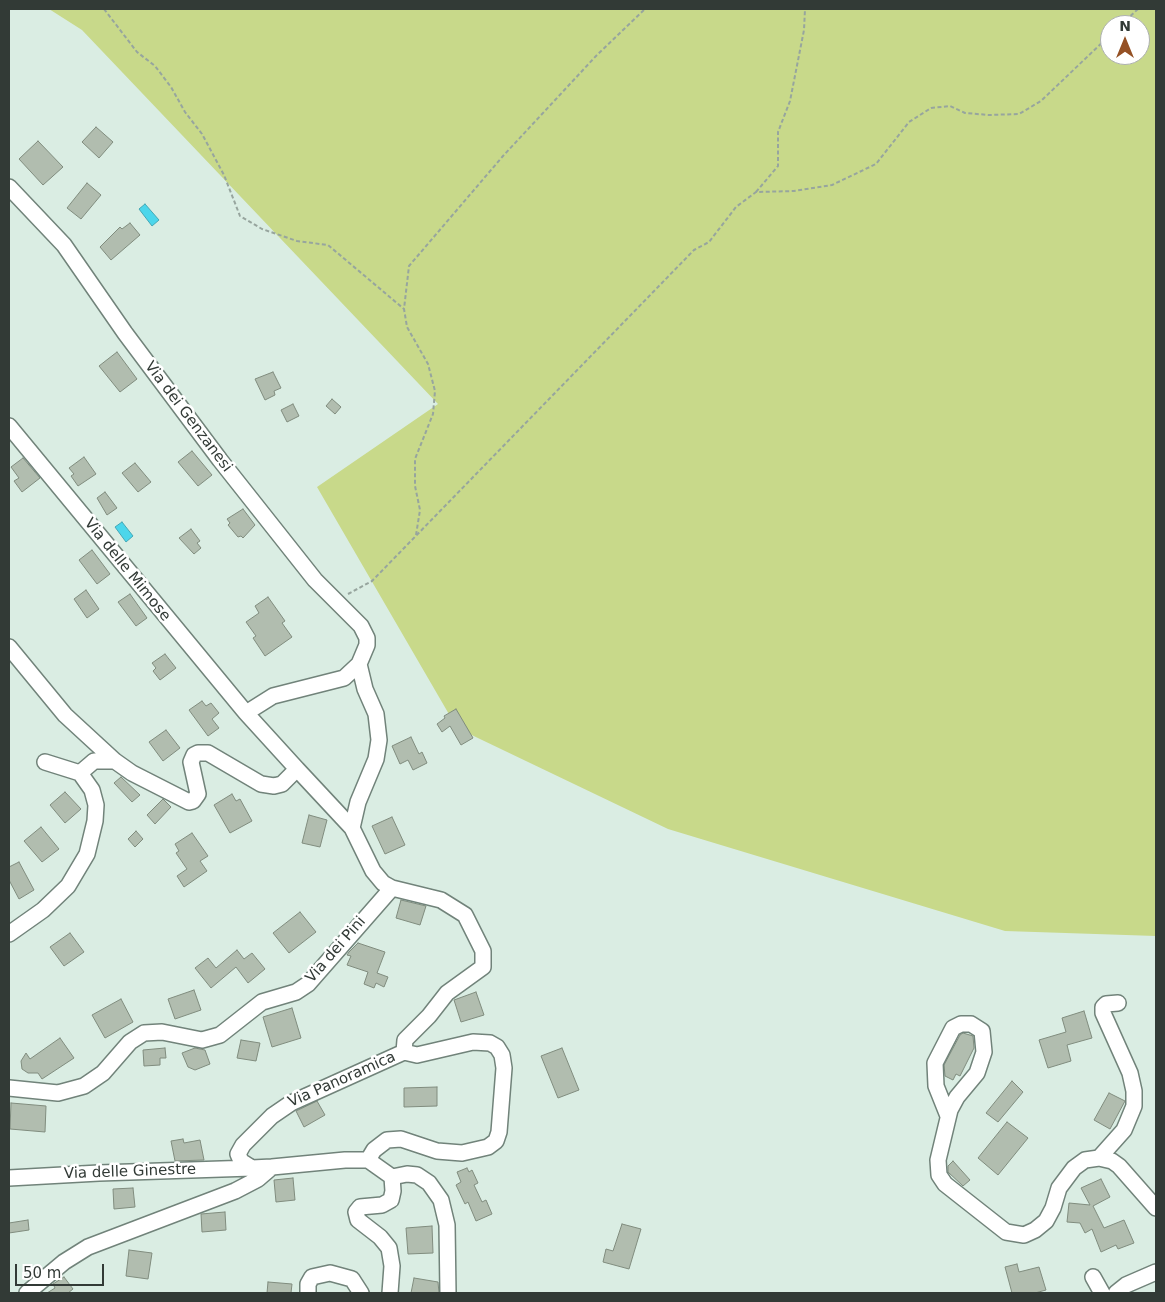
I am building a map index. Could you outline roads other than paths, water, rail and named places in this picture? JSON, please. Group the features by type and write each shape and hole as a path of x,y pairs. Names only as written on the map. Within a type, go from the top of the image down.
{"street":[{"name":"Via dei Genzanesi","path":"9,187 64,244 125,333 220,460 311,575 364,630 367,645 359,664"},
{"name":"Via delle Mimose","path":"9,426 246,713 297,769"},
{"path":"9,647 66,715 115,761 132,773 177,797 189,802 198,794 191,762 194,755 198,753 208,753 254,780 269,786 282,784 297,769"},
{"path":"246,713 273,696 338,681 359,664"},
{"path":"352,828 358,802 376,759 379,740 376,714 363,682 359,664"},
{"path":"80,773 94,761 115,761"},
{"path":"9,932 43,910 68,886 87,854 95,821 96,805 92,790 80,773 46,762"},
{"name":"Via Panoramica","path":"252,1168 241,1161 239,1150 282,1108 404,1052 403,1044 408,1036 429,1016 447,993 482,969 485,960 470,925 460,910 436,898 392,888 380,880 373,871 352,828 297,769"},
{"name":"Via dei Pini","path":"9,1088 58,1093 84,1086 103,1073 130,1042 144,1033 162,1032 198,1040 220,1035 262,1002 296,992 308,984 392,888"},
{"path":"1099,1158 1124,1130 1134,1106 1134,1091 1130,1073 1103,1013 1103,1007 1106,1004 1118,1003"},
{"path":"948,1116 936,1086 936,1063 953,1028 961,1024 971,1024 980,1028 984,1034 984,1055 977,1073 954,1101 948,1116 938,1160 941,1179 998,1226 1013,1234 1027,1234 1042,1224 1051,1213 1059,1188 1070,1172 1085,1160 1099,1158 1112,1161 1119,1166 1156,1208"},
{"path":"368,1160 374,1150 387,1140 405,1140 437,1151 462,1153 488,1147 496,1141 500,1132 504,1068 502,1055 494,1044 473,1042 417,1055 404,1052"},
{"path":"252,1168 345,1160 368,1160 392,1177 394,1191 388,1203 365,1206 356,1212 358,1220 380,1236 390,1248 392,1266 390,1293"},
{"path":"27,1293 82,1251 116,1235 240,1189 258,1179 272,1167"},
{"name":"Via delle Ginestre","path":"9,1178 252,1168"},
{"path":"392,1177 407,1174 417,1175 429,1183 441,1200 447,1225 448,1293"},
{"path":"1116,1293 1126,1285 1156,1272"},
{"path":"308,1293 308,1284 312,1277 330,1273 352,1279 361,1293"},
{"path":"1093,1277 1102,1293"}],"water":[{"path":"145,204 159,220 152,226 139,209"},
{"path":"122,522 133,536 126,542 115,527"}]}
